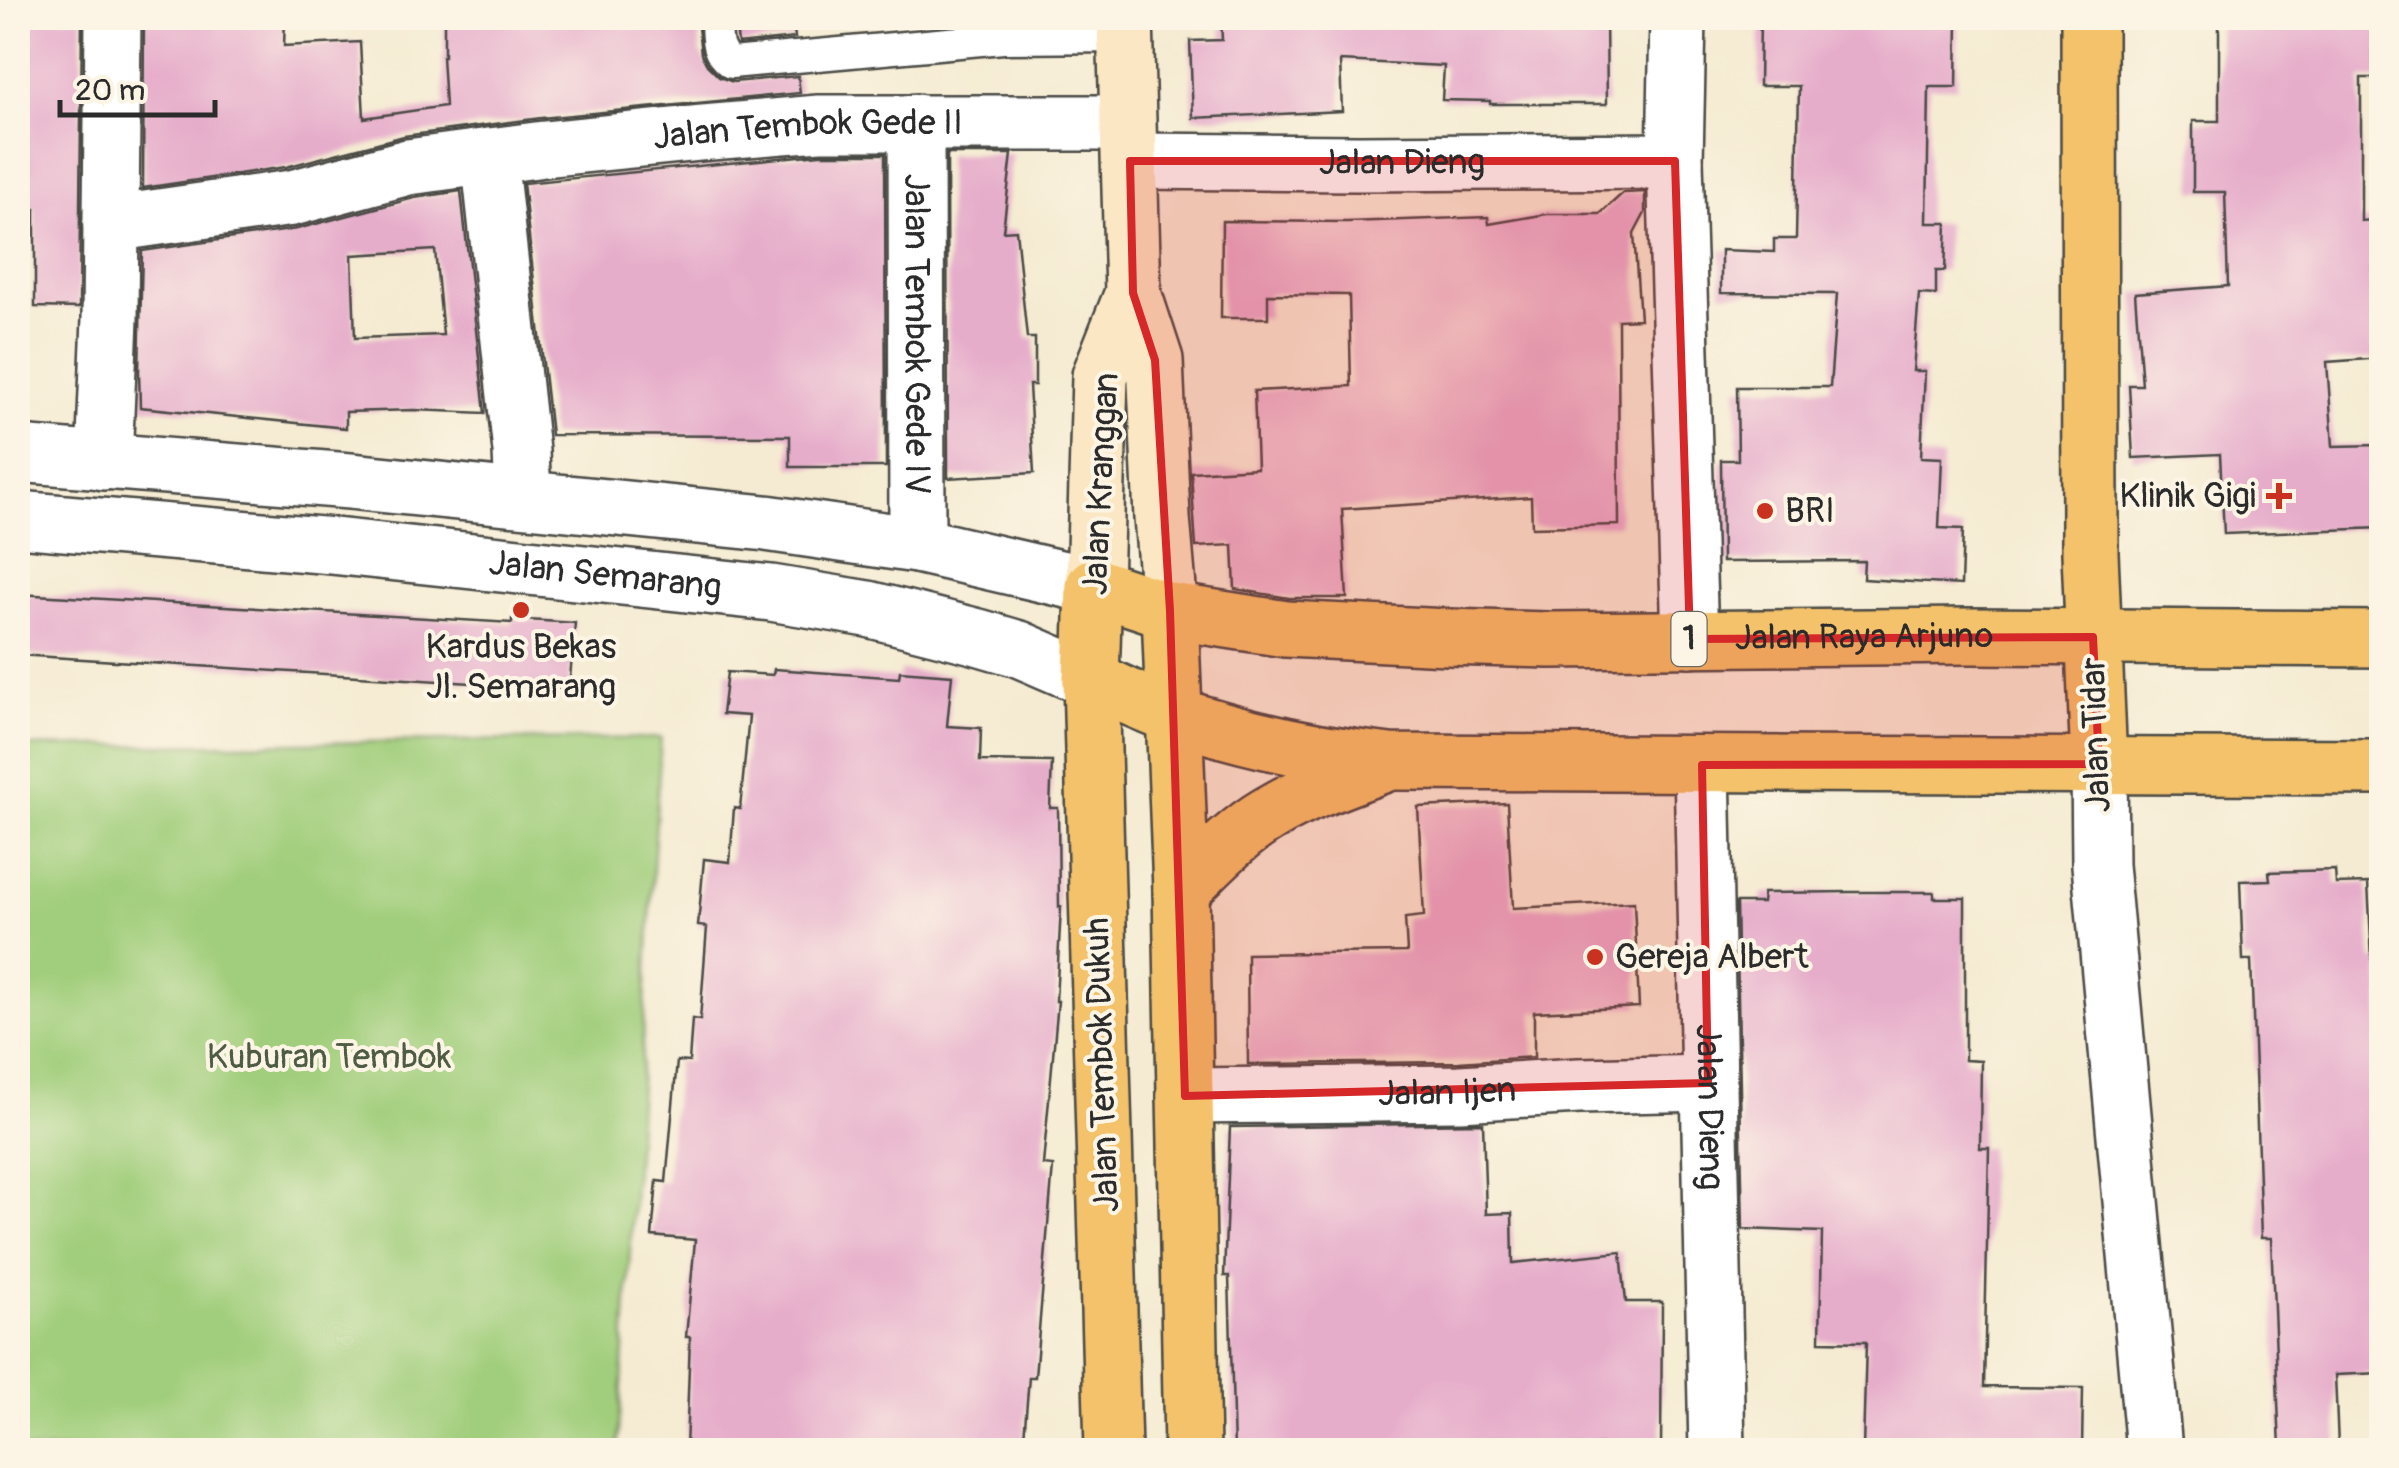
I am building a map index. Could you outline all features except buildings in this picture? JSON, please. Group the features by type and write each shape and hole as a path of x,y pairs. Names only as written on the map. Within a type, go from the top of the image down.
{"main road":[{"name":"Jalan Tidar","path":"2089,18 2090,533 2099,764"},
{"name":"Jalan Kranggan","path":"1125,27 1133,293 1155,360 1170,611"},
{"name":"Jalan Kranggan","path":"1091,680 1100,376 1133,293"},
{"name":"Jalan Semarang","path":"1094,586 1170,611"},
{"name":"Jalan Raya Arjuno","path":"1170,611 1286,629 1550,640 2382,639"},
{"path":"1170,611 1182,890 1192,1450"},
{"name":"Jalan Semarang","path":"1091,680 1174,715"},
{"name":"Jalan Tembok Dukuh","path":"1091,680 1113,1450"},
{"path":"1174,715 1284,746 1390,762 2382,766"},
{"path":"1182,890 1228,844 1269,814 1390,762"}],"street":[{"path":"104,462 113,18"},
{"path":"1678,18 1676,161 1690,639"},
{"name":"Jalan Tembok Gede II","path":"111,224 292,198 408,167 799,125 916,122 1128,142"},
{"name":"Jalan Tembok Gede IV","path":"916,122 917,545"},
{"name":"Jalan Dieng","path":"1128,142 1359,163 1676,161"},
{"path":"490,156 523,498"},
{"name":"Jalan Semarang","path":"18,454 350,481 766,523 917,545 1094,586"},
{"name":"Jalan Semarang","path":"18,519 334,546 771,592 868,609 978,637 1019,649 1091,680"},
{"name":"Jalan Tidar","path":"2099,764 2100,865 2154,1450"},
{"name":"Jalan Dieng","path":"1702,765 1717,1450"},
{"name":"Jalan Ijen","path":"1185,1096 1460,1093 1708,1084"}],"lane":[{"path":"716,18 717,47 731,63 1002,28 1125,27"}],"highlighted area":[{"path":"1130,161 1675,161 1690,639 2093,637 2099,764 1702,765 1708,1083 1185,1096 1170,611 1155,360 1133,293"}],"green space":[{"name":"Kuburan Tembok","path":"661,738 618,1450 18,1450 18,747"}],"place":[{"name":"Klinik Gigi","path":"2279,496"},
{"name":"BRI","path":"1765,511"},
{"name":"Kardus Bekas Jl. Semarang","path":"521,610"},
{"name":"Gereja Albert","path":"1595,957"}]}
